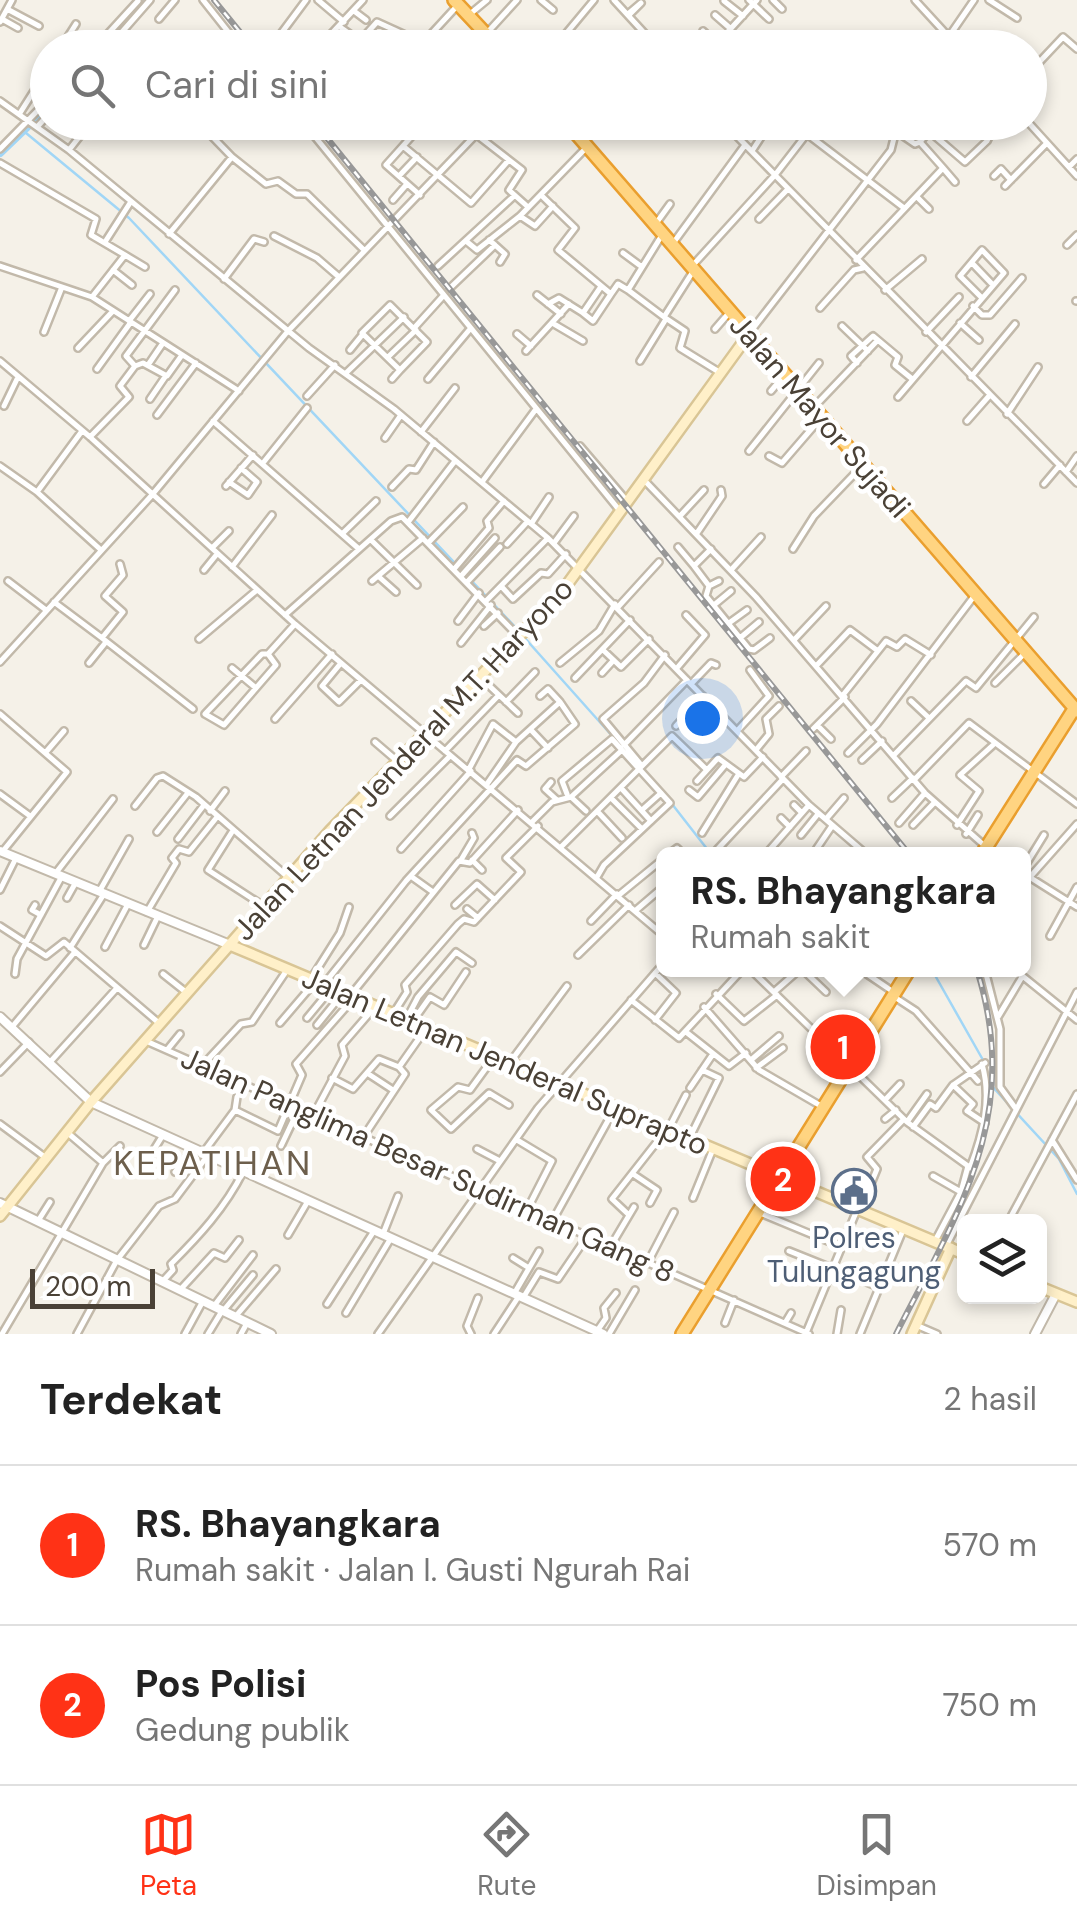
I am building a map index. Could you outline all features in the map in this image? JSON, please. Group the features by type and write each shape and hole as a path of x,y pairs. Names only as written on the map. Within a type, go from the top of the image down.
{"highway":[{"path":"456,2 482,30"},
{"name":"Jalan Mayor Sujadi","path":"581,140 1076,708"},
{"path":"990,847 1076,708"},
{"path":"682,1334 905,977"}],"main road":[{"name":"Jalan Letnan Jenderal M.T. Haryono","path":"2,1208 289,878 396,760 520,636 580,566 749,334"},
{"name":"Jalan Letnan Jenderal Suprapto","path":"230,946 957,1251"},
{"path":"914,1329 948,1247"},
{"path":"1047,1290 1077,1302"}],"street":[{"path":"12,0 1,20 18,28"},
{"path":"111,30 138,0"},
{"path":"124,30 150,0"},
{"path":"160,20 175,0"},
{"path":"203,0 227,30"},
{"path":"284,30 306,0"},
{"path":"318,0 348,30"},
{"path":"336,30 363,0"},
{"path":"468,15 487,0"},
{"path":"490,30 516,0"},
{"path":"541,0 553,10"},
{"path":"569,30 593,0"},
{"path":"614,0 643,30"},
{"path":"773,0 782,9"},
{"path":"916,0 944,30"},
{"path":"953,30 974,0"},
{"path":"989,0 1018,18"},
{"path":"724,1 743,16"},
{"path":"715,15 730,29 753,1 769,19"},
{"path":"434,30 456,2"},
{"path":"7,9 39,26"},
{"path":"354,11 366,20"},
{"path":"369,30 377,22 393,30"},
{"path":"72,30 76,24"},
{"path":"1047,54 1063,37 1077,49"},
{"path":"20,113 30,97"},
{"path":"0,101 30,119"},
{"path":"0,149 30,125"},
{"path":"56,140 125,210 169,234 288,331 402,415 554,543 782,778 858,847"},
{"path":"69,150 77,140"},
{"path":"217,140 266,184 278,182 296,194 307,194 364,250"},
{"path":"318,140 620,511"},
{"path":"408,140 384,168 420,195"},
{"path":"2,657 152,495 288,331 472,140"},
{"path":"483,140 522,170 509,188 528,208"},
{"path":"740,140 1077,482"},
{"path":"752,151 759,140"},
{"path":"640,360 692,268 803,140"},
{"path":"816,140 904,208"},
{"path":"749,334 891,150 894,140"},
{"path":"910,140 920,142 955,182"},
{"path":"939,140 965,162 987,140"},
{"path":"1044,140 1077,176"},
{"path":"1005,186 1047,144"},
{"path":"672,244 745,145"},
{"path":"403,146 471,203 508,160"},
{"path":"466,241 475,250 520,216 587,147"},
{"path":"169,234 232,157"},
{"path":"399,176 417,157"},
{"path":"1069,167 1077,159"},
{"path":"0,163 96,219 90,234 145,267"},
{"path":"856,260 943,168"},
{"path":"994,176 1001,170 1011,180"},
{"path":"495,174 503,183"},
{"path":"393,200 407,184"},
{"path":"759,219 788,189"},
{"path":"541,195 576,228 558,250 610,294"},
{"path":"438,266 514,196"},
{"path":"916,196 929,209"},
{"path":"628,290 670,204"},
{"path":"520,216 535,226 553,206"},
{"path":"105,242 125,210"},
{"path":"1067,245 1077,235"},
{"path":"274,236 317,258 339,277"},
{"path":"224,279 254,239 264,242"},
{"path":"489,240 504,254 500,262"},
{"path":"450,288 495,246"},
{"path":"898,397 1004,271 982,250 960,276 981,297"},
{"path":"623,252 642,267"},
{"path":"92,298 125,255"},
{"path":"886,290 922,259"},
{"path":"972,263 993,284"},
{"path":"0,278 2,267 92,298 239,392"},
{"path":"820,308 854,270 864,268"},
{"path":"114,270 132,285"},
{"path":"973,306 982,315 990,315 1022,278"},
{"path":"548,304 559,298 594,320 618,284 685,331 680,348 719,372"},
{"path":"44,332 62,288"},
{"path":"583,314 600,288"},
{"path":"135,366 126,357 174,290"},
{"path":"97,369 150,294"},
{"path":"388,357 444,295"},
{"path":"537,295 561,314"},
{"path":"926,332 959,297"},
{"path":"350,350 390,304 427,343 392,378"},
{"path":"517,334 529,349 570,304"},
{"path":"78,348 113,310"},
{"path":"715,328 730,312"},
{"path":"346,372 404,317"},
{"path":"554,324 582,340"},
{"path":"960,324 979,340"},
{"path":"971,377 1015,324"},
{"path":"842,326 868,352"},
{"path":"428,379 439,359 470,330"},
{"path":"362,334 400,370"},
{"path":"857,362 851,356 872,336 898,357 895,364 911,378"},
{"path":"768,456 782,463 857,362 878,340"},
{"path":"148,366 163,343"},
{"path":"150,400 182,355"},
{"path":"0,361 90,437 295,624 656,929"},
{"path":"90,437 129,397 120,386 140,362 166,377"},
{"path":"157,415 196,363"},
{"path":"749,451 819,364"},
{"path":"307,396 335,365"},
{"path":"1007,414 1038,368"},
{"path":"771,391 786,375"},
{"path":"4,406 18,377"},
{"path":"422,432 454,388"},
{"path":"967,421 990,396"},
{"path":"263,463 307,408"},
{"path":"482,482 536,409"},
{"path":"385,438 402,415"},
{"path":"214,421 358,549"},
{"path":"37,492 82,430"},
{"path":"392,487 408,469 416,470 434,442"},
{"path":"580,446 627,501"},
{"path":"240,468 257,482 248,495 228,484 240,468 253,455"},
{"path":"1066,472 1077,456"},
{"path":"410,520 455,460"},
{"path":"793,549 814,516 862,465"},
{"path":"1044,484 1060,465"},
{"path":"0,466 37,492 102,551"},
{"path":"643,479 732,570 934,803 980,847"},
{"path":"680,516 704,490"},
{"path":"697,534 722,496 721,490"},
{"path":"470,579 530,523 550,497"},
{"path":"457,566 489,528 488,521 504,501"},
{"path":"342,534 376,502"},
{"path":"396,592 375,579 463,508"},
{"path":"232,567 272,515"},
{"path":"554,543 574,516"},
{"path":"285,615 398,518 410,520 464,572 478,593 520,636"},
{"path":"204,570 229,531"},
{"path":"464,572 495,538"},
{"path":"461,644 500,586 548,538"},
{"path":"732,570 762,538"},
{"path":"371,540 417,585"},
{"path":"678,547 710,586"},
{"path":"694,566 711,549"},
{"path":"500,586 514,599 540,572 548,574 566,554"},
{"path":"560,663 599,631 616,606 659,562"},
{"path":"89,663 123,612 105,596 122,575 120,564"},
{"path":"719,581 705,594 740,638 753,650 770,638"},
{"path":"8,582 46,610"},
{"path":"198,639 258,590"},
{"path":"714,605 731,591"},
{"path":"458,622 478,593"},
{"path":"848,753 872,729 975,596"},
{"path":"54,602 193,709"},
{"path":"794,640 826,606"},
{"path":"729,623 747,610"},
{"path":"484,626 498,613"},
{"path":"677,668 705,633 686,615"},
{"path":"995,683 1022,647 1034,617"},
{"path":"576,678 630,620"},
{"path":"740,638 759,622"},
{"path":"268,654 276,665 224,725 205,714 295,624"},
{"path":"817,666 848,630 878,652"},
{"path":"603,650 621,667 649,638"},
{"path":"831,740 815,727 886,641 897,647 905,639 931,654"},
{"path":"911,702 934,719 966,681 976,688 1022,647"},
{"path":"275,719 332,654"},
{"path":"598,877 604,864 670,803 603,720 645,682 665,655"},
{"path":"602,673 612,662"},
{"path":"342,663 322,686 339,702 361,680"},
{"path":"392,1015 406,993 405,984 458,924 464,918 472,922 478,918 520,872 506,858 557,800 569,796 624,748 711,663 716,666"},
{"path":"232,668 256,688"},
{"path":"737,731 769,696 750,670"},
{"path":"506,702 535,672"},
{"path":"478,676 518,713"},
{"path":"526,766 576,722 548,689 540,696"},
{"path":"390,816 498,694"},
{"path":"676,726 703,696"},
{"path":"490,786 516,742 560,702"},
{"path":"756,750 768,734 766,719 780,706"},
{"path":"0,714 68,772 1,851 230,946"},
{"path":"894,756 928,717"},
{"path":"892,798 968,723 1077,804"},
{"path":"401,848 470,770 492,724 516,742"},
{"path":"530,730 548,748"},
{"path":"46,752 64,731"},
{"path":"562,847 674,736 707,770"},
{"path":"586,811 561,785 612,739 624,748"},
{"path":"862,760 882,741"},
{"path":"374,742 396,760"},
{"path":"958,826 978,791 961,773 993,744"},
{"path":"719,847 806,750"},
{"path":"698,781 718,758 746,777 763,757"},
{"path":"280,1023 320,984 490,786 510,771 517,760 533,772"},
{"path":"500,764 510,771"},
{"path":"688,790 698,797 726,764"},
{"path":"563,769 568,776"},
{"path":"135,806 160,775 207,808 289,878"},
{"path":"702,833 738,775"},
{"path":"551,782 545,789 557,800"},
{"path":"621,788 652,821"},
{"path":"178,839 225,791"},
{"path":"642,810 662,793"},
{"path":"0,794 30,816"},
{"path":"157,832 187,794"},
{"path":"899,822 926,794"},
{"path":"611,798 642,830"},
{"path":"826,820 844,798"},
{"path":"15,974 58,875 113,799"},
{"path":"914,825 934,803"},
{"path":"794,805 802,814"},
{"path":"772,847 809,805"},
{"path":"917,805 926,812"},
{"path":"472,860 518,810"},
{"path":"597,811 622,838"},
{"path":"801,835 818,814"},
{"path":"966,834 978,815"},
{"path":"147,912 176,864 172,858 179,849 188,853 216,817"},
{"path":"781,818 790,827"},
{"path":"817,847 832,826"},
{"path":"1031,876 1076,827"},
{"path":"232,832 208,870 264,907"},
{"path":"235,1110 266,1132 278,1132 303,1074 296,1064 461,860 474,838 472,832"},
{"path":"1031,857 1044,835"},
{"path":"12,1028 72,951 129,839"},
{"path":"1,887 16,858"},
{"path":"461,860 472,860 482,870"},
{"path":"591,921 656,865"},
{"path":"412,877 433,892"},
{"path":"1031,878 1077,907"},
{"path":"67,898 76,882"},
{"path":"455,905 477,884 496,900"},
{"path":"1050,936 1077,887"},
{"path":"635,911 656,893"},
{"path":"105,947 128,904"},
{"path":"35,905 32,910 41,915"},
{"path":"578,955 629,905"},
{"path":"307,1018 350,907"},
{"path":"467,910 478,918"},
{"path":"144,945 158,916"},
{"path":"0,926 46,956 61,941 160,1024"},
{"path":"409,1022 413,1003 456,952 472,964"},
{"path":"203,1065 241,1024 250,1024 287,970"},
{"path":"409,1022 430,997 444,1005 466,972"},
{"path":"378,1334 558,1083 654,973"},
{"path":"164,974 188,993"},
{"path":"655,1020 676,993 658,977"},
{"path":"631,1000 678,1038 734,977"},
{"path":"759,977 908,1123 970,1170"},
{"path":"716,994 744,1020 793,977"},
{"path":"809,977 826,992"},
{"path":"871,977 916,1011 978,1080"},
{"path":"987,977 998,1018 1000,1087 1015,1111"},
{"path":"998,1018 1021,977"},
{"path":"1023,977 1077,1020"},
{"path":"509,1064 566,986"},
{"path":"51,1061 117,988"},
{"path":"948,1247 1077,992"},
{"path":"316,1025 349,996"},
{"path":"314,1112 345,1056 342,1044 374,1008"},
{"path":"704,1008 756,1068 824,1107"},
{"path":"0,1017 91,1102 603,1333"},
{"path":"399,1068 424,1030"},
{"path":"685,1031 730,1066 746,1053"},
{"path":"167,1050 180,1034"},
{"path":"751,1060 779,1036"},
{"name":"Jalan Panglima Besar Sudirman Gang 8","path":"146,1040 529,1206 808,1333"},
{"path":"0,1072 30,1042"},
{"path":"756,1068 783,1048"},
{"path":"629,1215 611,1201 667,1130 713,1054"},
{"path":"470,1090 494,1057"},
{"path":"332,1078 353,1088 381,1058 406,1072 366,1134"},
{"path":"808,1333 878,1169 867,1157 930,1104 936,1108 953,1085 984,1063 988,1089 984,1123 961,1192 935,1240"},
{"path":"689,1139 720,1078 702,1070"},
{"path":"367,1072 392,1090"},
{"path":"76,1334 118,1260 162,1202 174,1199 235,1110 246,1083"},
{"path":"886,1099 900,1084"},
{"path":"953,1085 973,1104 967,1111 984,1123"},
{"path":"481,1098 460,1087 431,1110 451,1129 490,1092 509,1105"},
{"path":"908,1123 927,1094"},
{"path":"1012,1214 1077,1094"},
{"path":"281,1146 300,1106"},
{"path":"554,1218 615,1107"},
{"path":"885,1119 896,1110"},
{"path":"0,1124 46,1158"},
{"path":"66,1132 104,1163"},
{"path":"145,1164 163,1135"},
{"path":"516,1139 552,1162 529,1206"},
{"path":"1049,1143 1077,1180"},
{"path":"2,1334 59,1231 104,1163 120,1146"},
{"path":"175,1172 194,1148"},
{"path":"477,1148 500,1161"},
{"path":"693,1198 713,1149"},
{"path":"162,1282 173,1270 172,1264 234,1192 243,1172"},
{"path":"633,1174 656,1190 650,1203"},
{"path":"933,1176 961,1192"},
{"path":"346,1313 398,1196"},
{"path":"288,1235 308,1201"},
{"path":"38,1221 50,1202"},
{"path":"2,1208 38,1221 269,1334"},
{"path":"612,1244 634,1208"},
{"path":"648,1262 674,1212"},
{"path":"758,1212 842,1247"},
{"path":"860,1334 905,1228"},
{"path":"327,1304 382,1234"},
{"path":"494,1334 540,1272 558,1279 588,1235"},
{"path":"180,1290 214,1253 225,1258 239,1240"},
{"path":"519,1296 539,1251"},
{"path":"789,1252 879,1287"},
{"path":"208,1334 253,1255"},
{"path":"513,1258 529,1268"},
{"path":"234,1317 276,1269"},
{"path":"220,1309 253,1275"},
{"path":"603,1333 635,1290"},
{"path":"603,1333 604,1308 616,1292"},
{"path":"1036,1334 1056,1294"},
{"path":"472,1334 467,1326 478,1298"},
{"path":"725,1322 734,1300"},
{"path":"185,1334 203,1302"},
{"path":"837,1334 841,1310"},
{"path":"786,1323 791,1313"},
{"path":"241,1334 247,1323"},
{"path":"914,1329 937,1334"}],"waterway":[{"path":"118,30 145,0"},
{"path":"0,153 30,124"},
{"path":"26,133 30,136"},
{"path":"34,140 129,218 518,630"},
{"path":"523,636 614,738"},
{"path":"672,804 706,847"},
{"path":"936,977 983,1060"},
{"path":"985,1068 989,1083 1059,1159 1077,1194"}],"railway":[{"path":"214,0 238,30"},
{"path":"329,140 903,847"},
{"path":"896,1334 962,1202 988,1116 992,1070 989,1022 979,977"}],"place":[{"name":"RS. Bhayangkara","path":"843,1047"},
{"name":"Pos Polisi","path":"783,1179"},
{"name":"Polres Tulungagung","path":"854,1191"}],"district":[{"name":"KEPATIHAN","path":"213,1163"}]}
